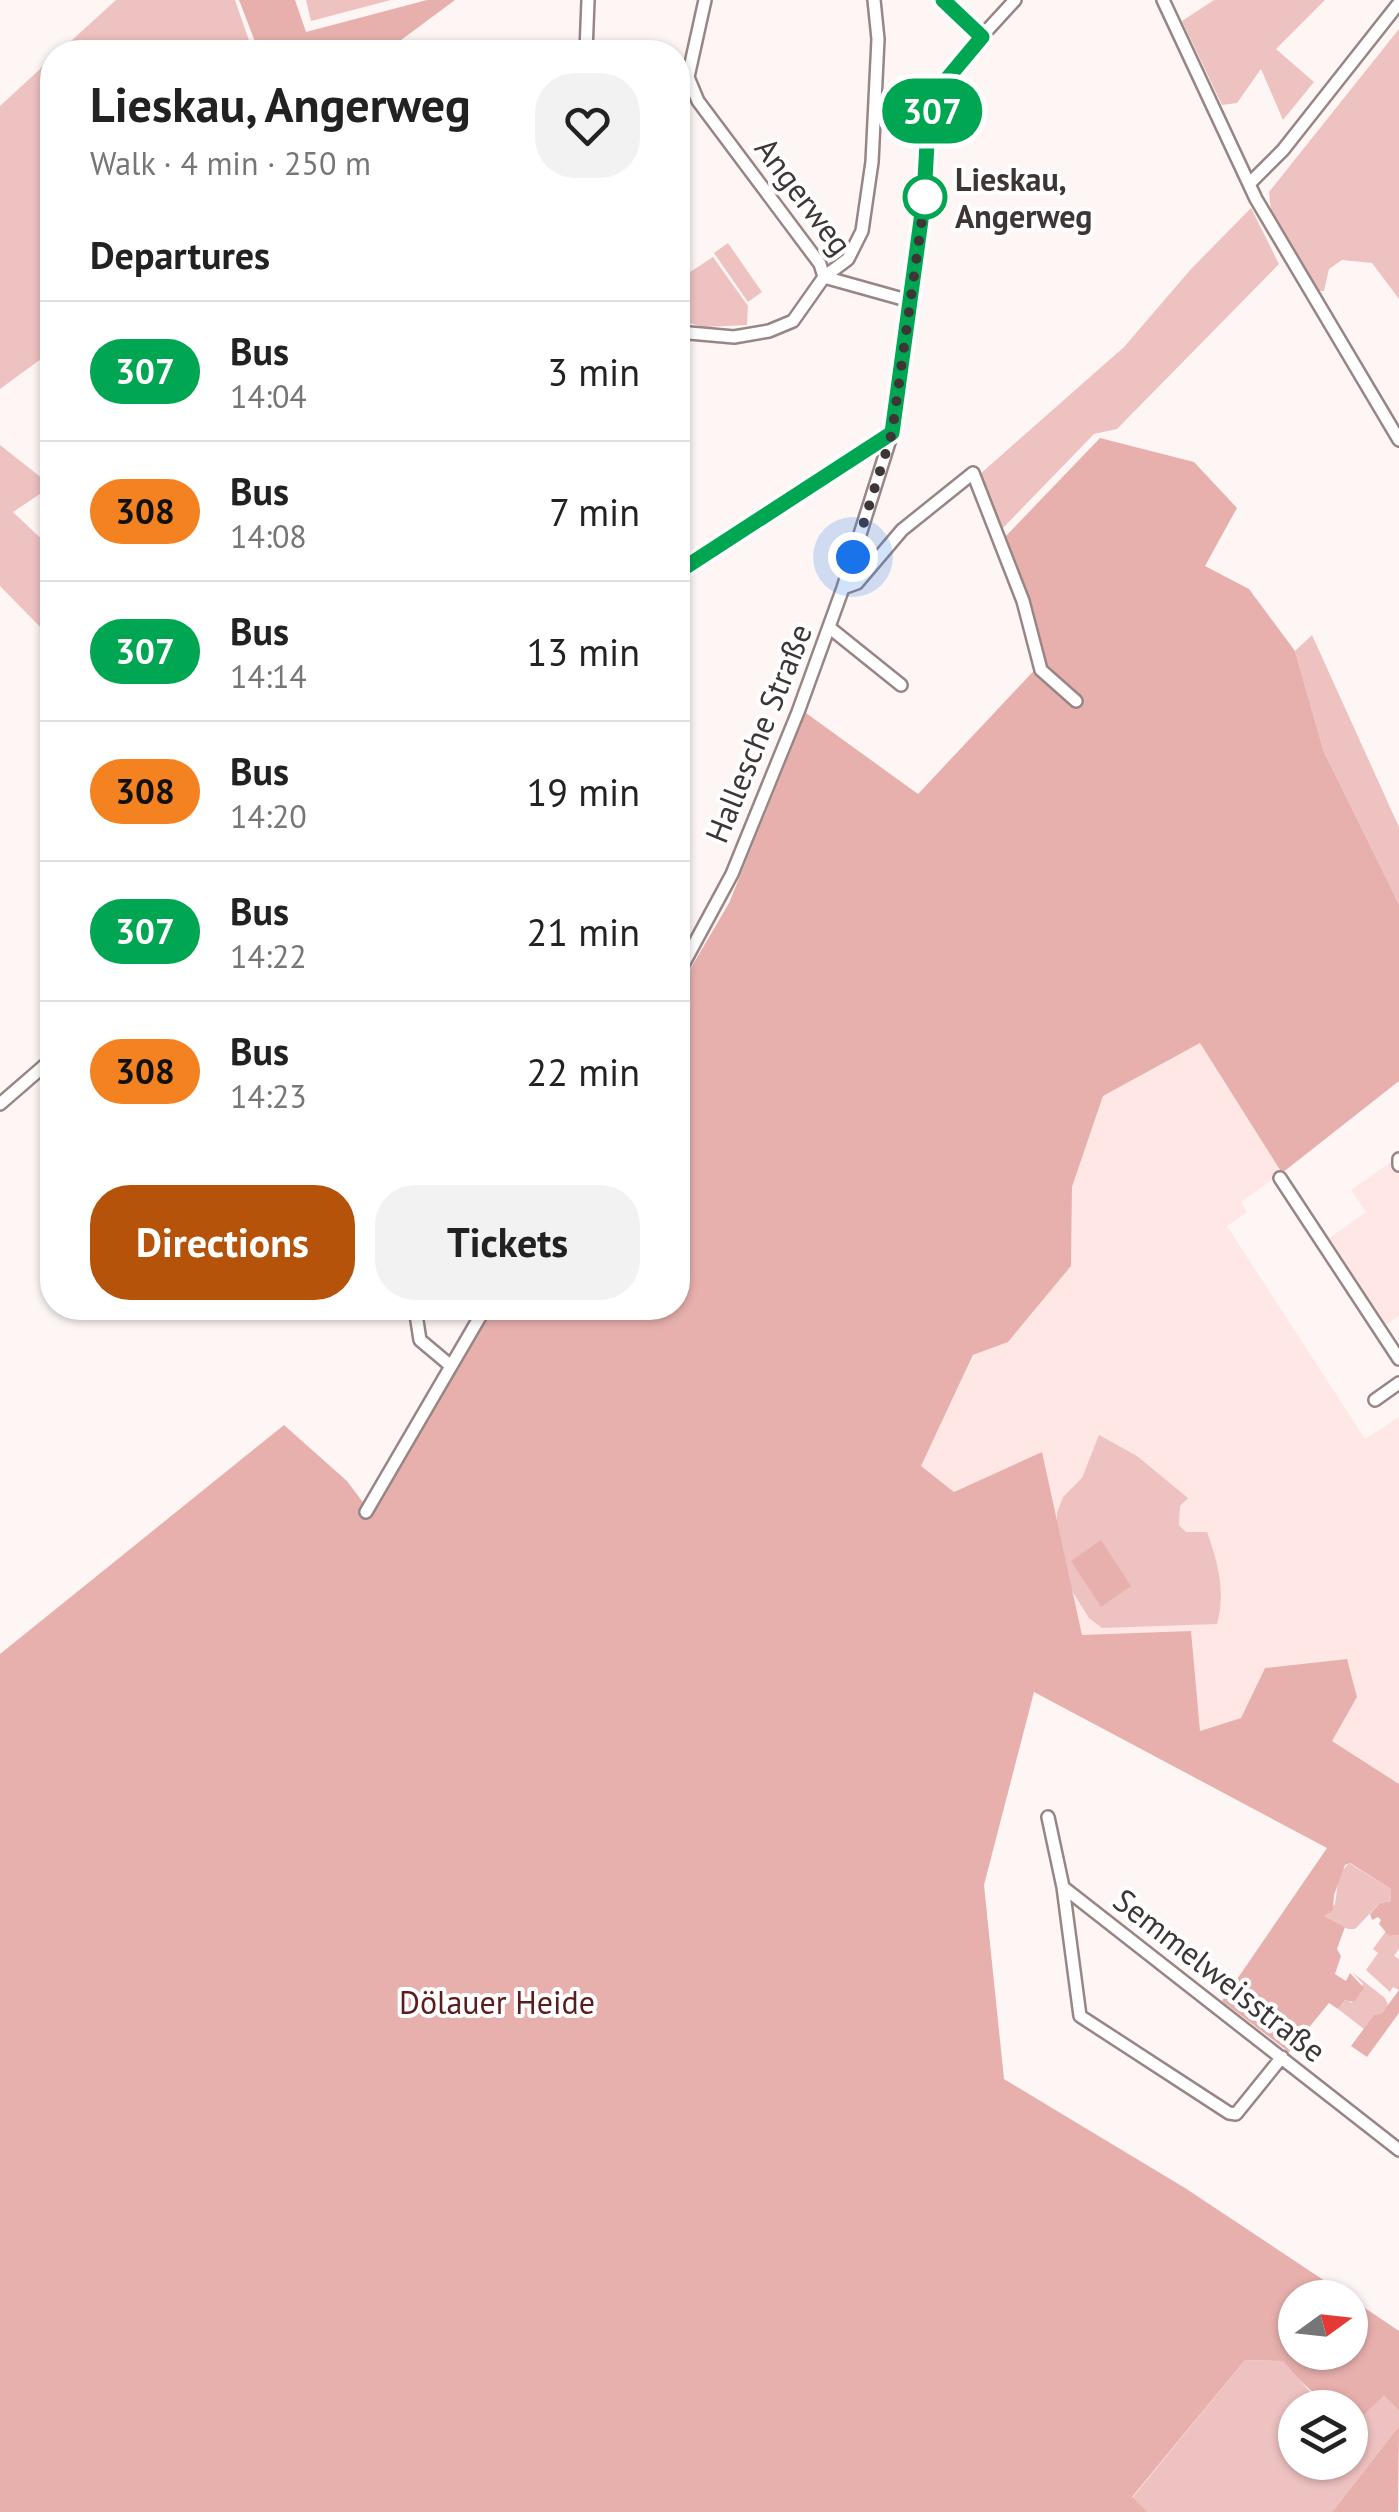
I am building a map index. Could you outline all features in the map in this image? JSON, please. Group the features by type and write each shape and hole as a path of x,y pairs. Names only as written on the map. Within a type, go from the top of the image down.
{"street":[{"path":"586,40 588,0"},
{"name":"Angerweg","path":"690,68 705,0"},
{"path":"690,333 734,337 793,322 824,277 848,259 862,231 874,127 878,39 874,0"},
{"path":"943,0 982,37"},
{"name":"Hallesche Straße","path":"690,952 732,874 830,628 892,433 932,108 941,86 1015,0"},
{"path":"1163,0 1248,184 1399,440"},
{"path":"1248,184 1283,150 1399,3"},
{"name":"Angerweg","path":"690,82 698,100 820,264 824,277 910,301"},
{"path":"690,561 892,433"},
{"path":"843,588 856,583 902,530 973,474 1023,600 1042,670 1076,702"},
{"path":"830,628 900,684"},
{"path":"0,1104 40,1069"},
{"path":"1280,1178 1399,1359"},
{"path":"418,1320 420,1340 452,1366"},
{"path":"366,1512 478,1320"},
{"path":"1375,1400 1399,1383"},
{"path":"1048,1818 1063,1888 1080,2016 1229,2113 1236,2114 1248,2102 1282,2057"},
{"name":"Semmelweisstraße","path":"1063,1888 1399,2150"}],"shaded area":[{"path":"116,0 235,0 249,40 72,40"},
{"path":"306,0 391,0 311,21"},
{"path":"1214,0 1325,0 1276,49 1314,82 1283,120 1261,69 1237,103 1222,105 1182,21"},
{"path":"1399,29 1399,299 1372,263 1342,260 1329,269 1324,291 1317,291 1271,211 1269,192"},
{"path":"40,69 40,360 0,389 0,106"},
{"path":"1251,208 1279,264 1117,429 1094,434 1001,530 979,475 1124,347 1191,269"},
{"path":"728,243 762,292 748,302 714,253"},
{"path":"713,257 748,306 747,325 704,327 690,323 690,272"},
{"path":"0,445 40,477 40,494 13,512 40,538 40,627 0,586"},
{"path":"1312,635 1399,827 1399,904 1324,752 1295,651"},
{"path":"1200,1043 1282,1173 1241,1202 1247,1212 1227,1226 1365,1439 1399,1417 1399,1784 1332,1741 1347,1659 1265,1668 1241,1718 1200,1731 1082,1636 1042,1453 954,1492 920,1467 974,1355 1008,1342 1071,1266 1072,1187 1103,1096"},
{"path":"1391,1162 1399,1174 1399,1316 1383,1327 1327,1240 1366,1212 1351,1190"},
{"path":"1099,1435 1137,1456 1188,1498 1180,1506 1179,1525 1186,1532 1207,1532 1220,1577 1217,1624 1102,1628 1089,1618 1055,1564 1057,1513 1063,1497 1082,1478"},
{"path":"1349,1863 1391,1889 1391,1901 1380,1903 1355,1929 1324,1916 1335,1904 1339,1874"},
{"path":"1386,1931 1389,1936 1399,1935 1399,1949 1394,1956 1399,1959 1399,1990 1393,1987 1390,1992 1366,1970 1378,1953 1373,1949"},
{"path":"1352,1972 1385,1998 1388,2005 1364,2029 1338,2009 1346,1999 1352,2003 1363,1984"},
{"path":"1245,2360 1278,2361 1278,2370 1291,2370 1308,2390 1278,2390 1278,2480 1357,2480 1332,2512 1148,2512 1132,2498"},
{"path":"1384,2396 1399,2411 1399,2426 1368,2466 1368,2410"}],"green space":[{"path":"239,0 295,0 306,32 427,0 455,0 401,40 254,40"},
{"name":"Dölauer Heide","path":"1100,438 1194,462 1237,508 1205,566 1249,589 1295,651 1324,752 1399,904 1399,1081 1282,1173 1200,1043 1103,1096 1072,1187 1071,1266 1008,1342 973,1355 921,1466 954,1492 1042,1452 1082,1635 1191,1631 1200,1731 1241,1718 1265,1668 1347,1659 1357,1697 1332,1741 1399,1784 1399,1935 1389,1936 1379,1924 1381,1920 1372,1920 1370,1914 1380,1903 1391,1901 1391,1889 1350,1863 1345,1865 1333,1910 1324,1916 1345,1927 1337,1949 1341,1956 1335,1974 1346,1981 1350,1973 1364,1988 1354,2002 1345,2000 1338,2009 1329,2003 1289,2052 1222,2001 1327,1848 1034,1692 984,1885 1004,2079 1185,2188 1323,2280 1278,2280 1278,2361 1245,2360 1132,2497 1148,2512 0,2512 0,1654 284,1425 347,1481 371,1513 484,1320 690,1320 690,970 729,903 806,713 918,794 1042,662 1003,539"},
{"path":"1101,1540 1131,1586 1101,1607 1071,1561"},
{"path":"1399,1990 1399,2013 1367,2057 1351,2046"},
{"name":"Dölauer Heide","path":"1368,2310 1399,2331 1399,2411 1384,2396 1368,2411 1368,2390 1311,2390 1291,2370 1368,2370"},
{"path":"1399,2426 1398,2512 1332,2512 1357,2480 1368,2480 1368,2466"}],"bus line":[{"name":"307","path":"690,564 892,433 924,198 928,125 941,86 982,37 943,0"}],"place":[{"name":"Lieskau, Angerweg","path":"925,197"}],"route":[{"path":"853,557 892,433 925,197"}]}
